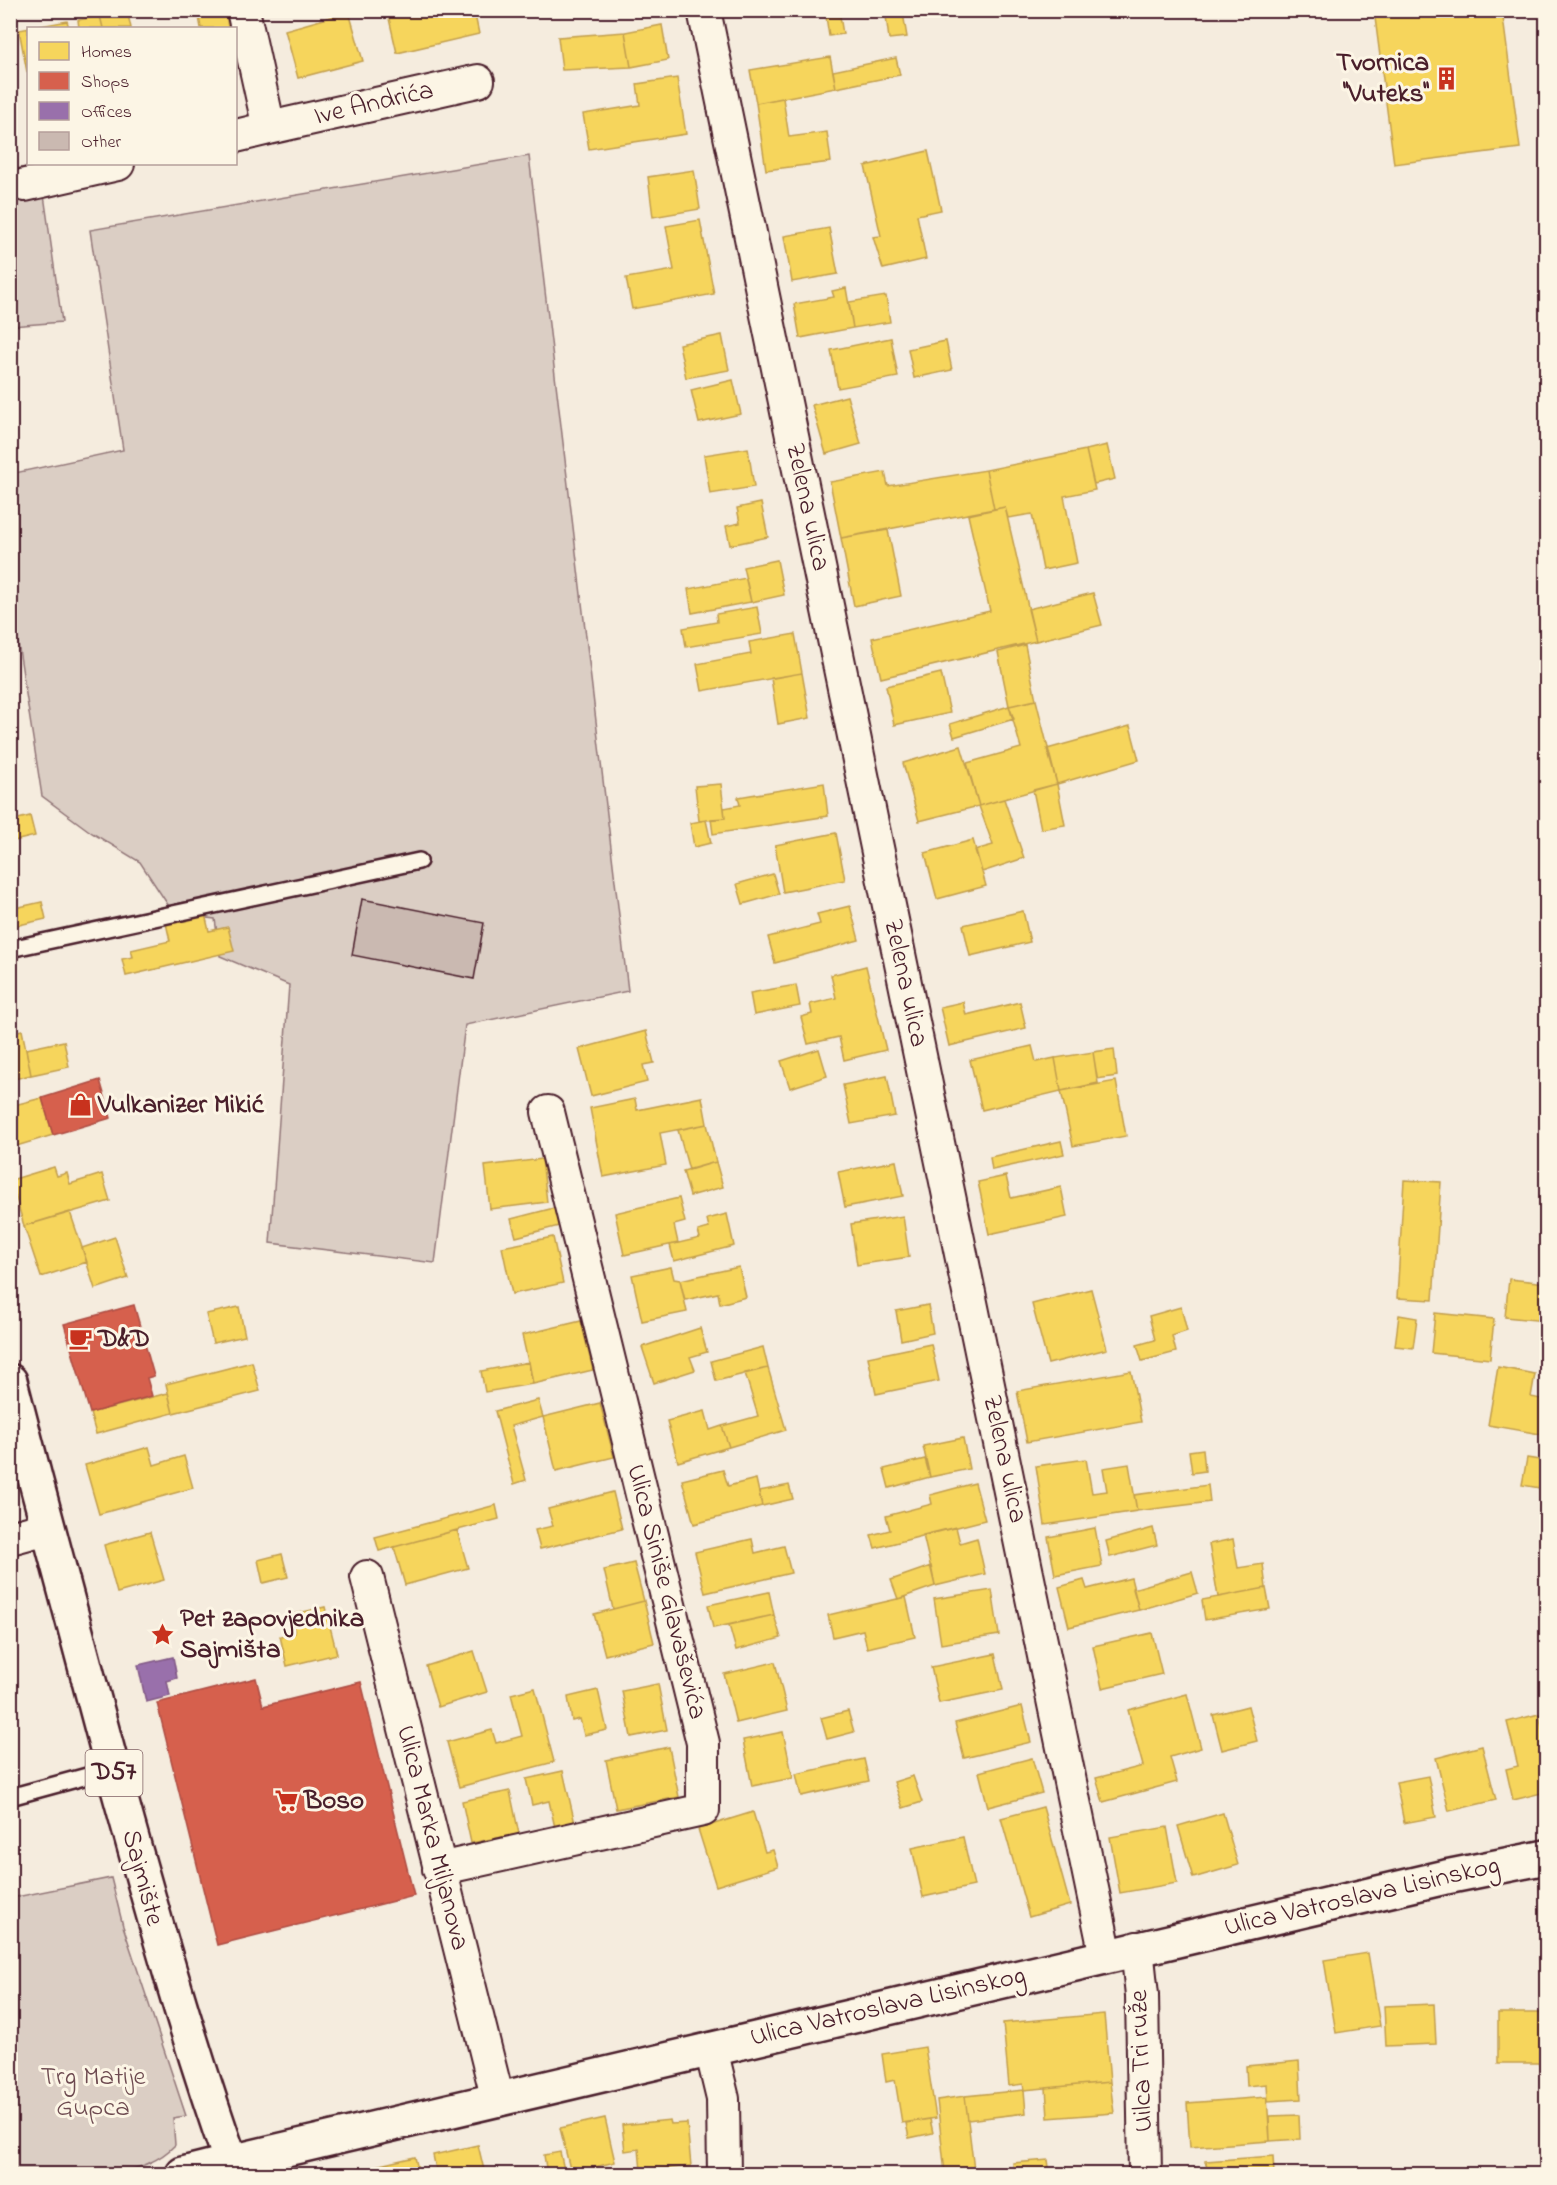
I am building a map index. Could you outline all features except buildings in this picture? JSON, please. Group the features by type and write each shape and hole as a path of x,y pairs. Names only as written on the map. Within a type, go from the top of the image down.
{"main road":[{"name":"Sajmište","path":"10,1381 47,1528 181,2013 233,2168"},
{"name":"Ulica Vatroslava Lisinskog","path":"233,2168 498,2100 711,2049 1446,1877 1546,1857"},
{"path":"183,2175 233,2168"}],"street":[{"path":"243,10 269,128"},
{"name":"Zelena ulica","path":"704,10 1121,1952"},
{"name":"Ive Andrića","path":"237,136 478,81"},
{"path":"25,185 114,165"},
{"name":"Ulica Siniše Glavaševića","path":"439,1869 703,1810 703,1743 548,1112"},
{"path":"10,1538 47,1528"},
{"name":"Ulica Marka Miljanova","path":"367,1577 498,2100"},
{"name":"Uilca Tri ruže","path":"1121,1952 1142,1995 1145,2175"},
{"path":"711,2049 723,2099 724,2175"}],"lane":[{"path":"10,949 419,861"},
{"path":"10,1797 113,1769"}],"green space":[{"path":"529,156 628,991 465,1025 435,1263 270,1243 289,985 220,956 215,919 174,914 140,862 92,833 42,796 11,598 10,474 123,450 90,230"},
{"path":"42,165 42,181 62,322 11,326 10,170"},
{"name":"Trg Matije Gupca","path":"111,1878 123,1926 186,2116 173,2118 175,2145 159,2158 141,2167 98,2175 11,2174 11,1898"}],"place":[{"name":"Tvornica ''Vuteks''","path":"1447,79"},
{"name":"Vulkanizer Mikić","path":"80,1105"},
{"name":"D&D","path":"80,1339"},
{"name":"Pet zapovjednika Sajmišta","path":"162,1635"},
{"name":"Boso","path":"286,1801"}]}
